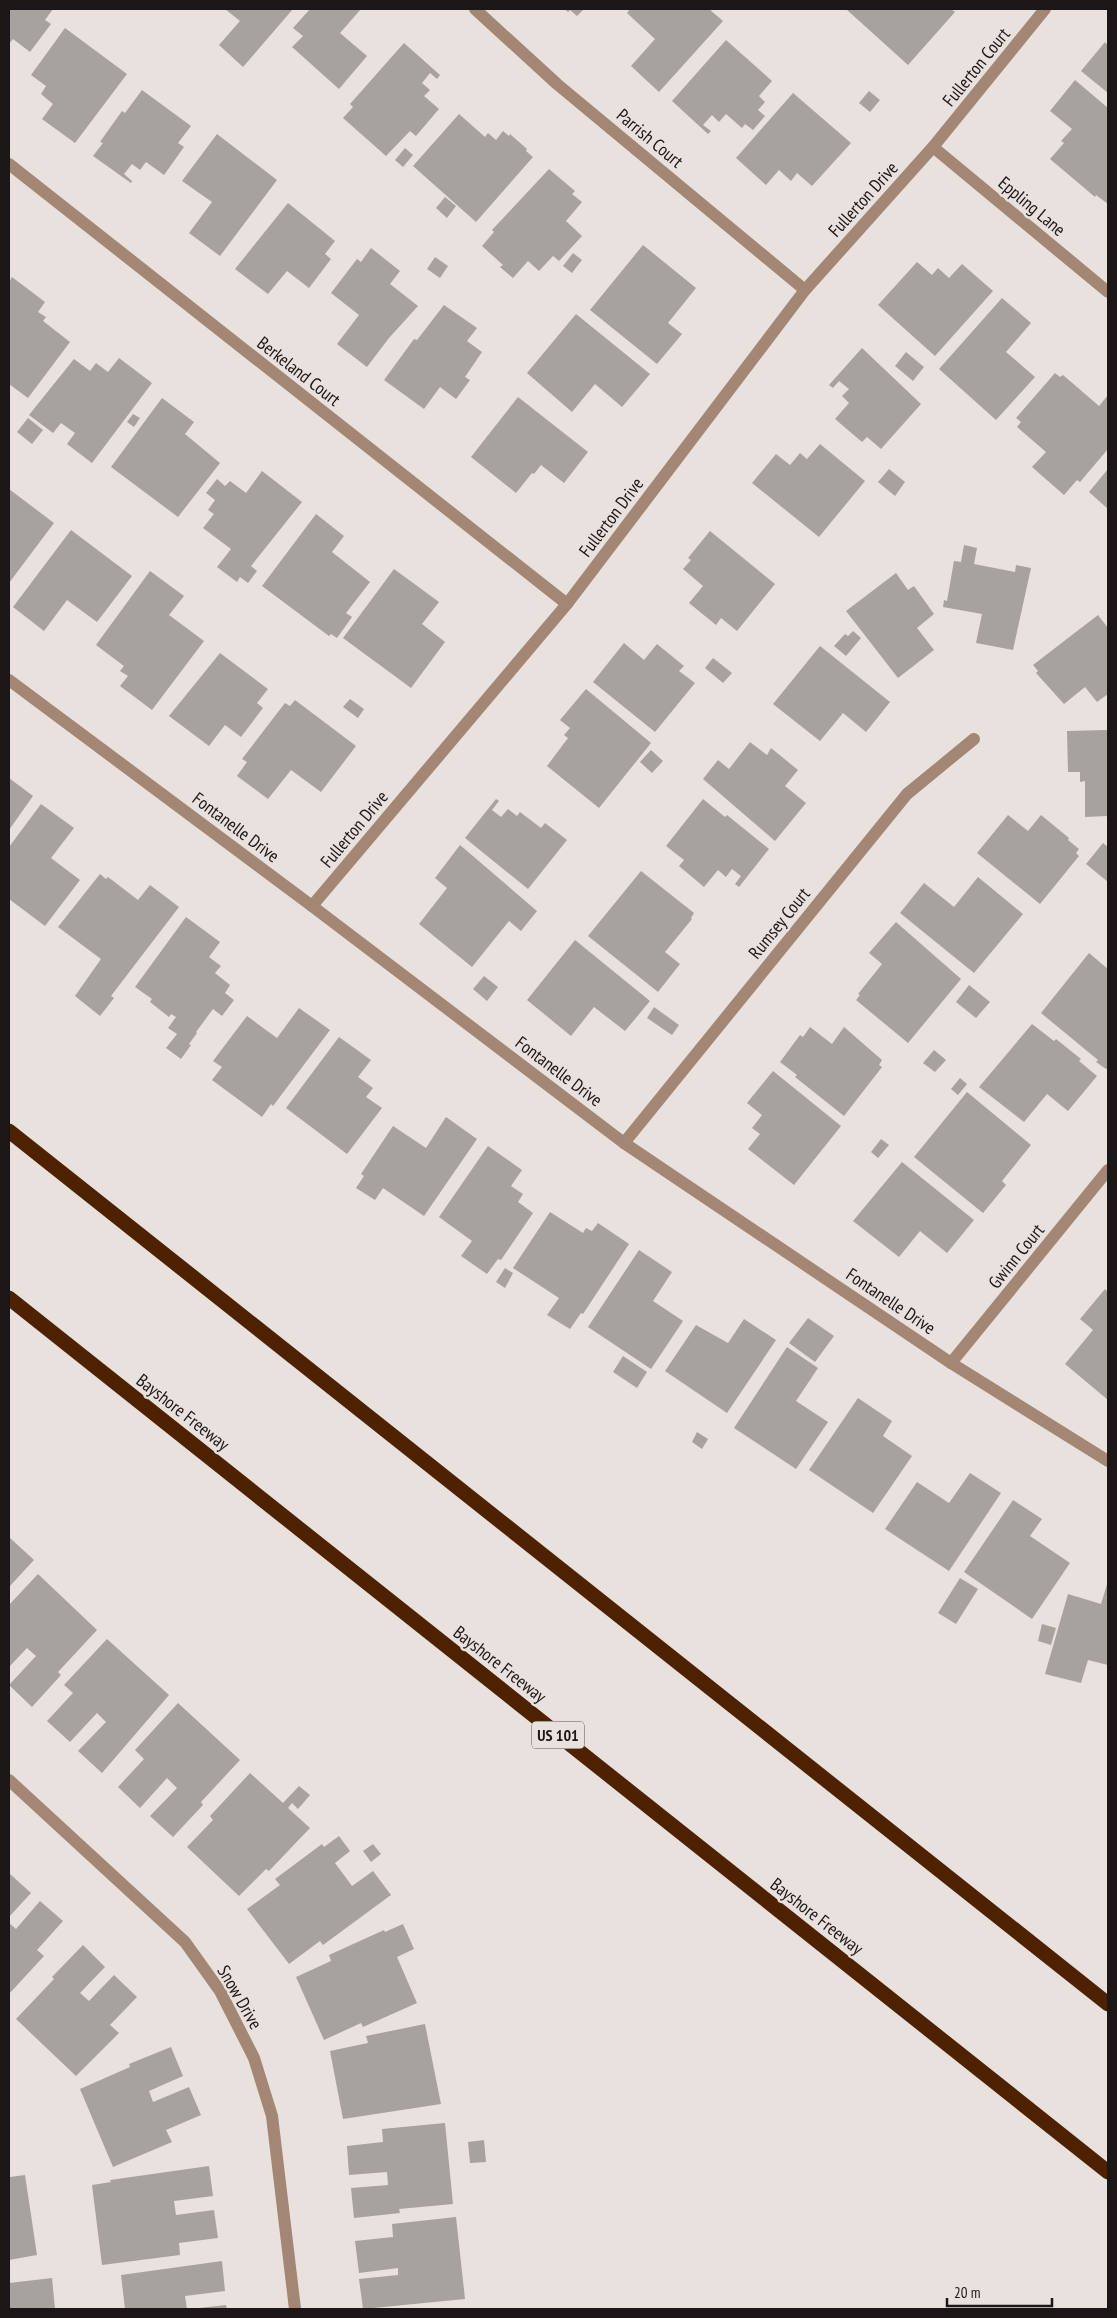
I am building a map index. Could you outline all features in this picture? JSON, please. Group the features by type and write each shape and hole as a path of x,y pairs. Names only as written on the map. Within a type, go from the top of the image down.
{"highway":[{"path":"9,1131 1108,2004"},
{"name":"Bayshore Freeway","path":"9,1298 1108,2172"}],"street":[{"name":"Parrish Court","path":"475,9 557,84 805,290"},
{"name":"Fullerton Court","path":"934,147 1045,9"},
{"name":"Fullerton Drive","path":"312,906 567,604 805,290 934,147"},
{"name":"Eppling Lane","path":"934,147 1108,292"},
{"name":"Berkeland Court","path":"9,164 567,604"},
{"name":"Fontanelle Drive","path":"9,680 312,906 624,1143 951,1363 1108,1461"},
{"name":"Rumsey Court","path":"624,1143 907,794 974,739"},
{"name":"Gwinn Court","path":"951,1363 1108,1170"},
{"name":"Snow Drive","path":"9,1780 184,1942 220,1990 254,2058 272,2116 295,2309"}],"building":[{"path":"9,9 53,9 45,20 51,24 30,52 13,39 9,44"},
{"path":"225,9 293,9 243,67 219,45 240,21"},
{"path":"310,9 361,9 340,33 367,56 339,89 292,47 303,36 293,28"},
{"path":"565,9 584,9 577,16 570,10 568,12"},
{"path":"630,9 709,9 723,21 659,92 631,66 655,39 627,13"},
{"path":"846,9 951,9 955,12 908,65"},
{"path":"65,28 127,74 75,143 42,119 53,104 41,94 46,86 31,75"},
{"path":"726,40 772,81 759,96 765,102 758,110 765,116 753,130 745,124 742,128 726,114 719,122 712,115 703,125 711,131 708,134 672,101"},
{"path":"1105,42 1108,46 1108,93 1081,71"},
{"path":"404,43 440,75 437,79 430,73 422,83 430,90 424,96 439,109 416,136 410,131 386,156 343,118 353,107 350,104"},
{"path":"1075,80 1108,108 1108,204 1096,195 1095,197 1050,159 1064,143 1061,141 1072,129 1050,111"},
{"path":"142,90 191,126 178,143 184,147 164,175 146,162 140,170 132,164 124,174 132,181 131,183 93,156 103,143 100,142 122,111 125,113"},
{"path":"869,91 880,100 870,112 859,103"},
{"path":"793,93 851,143 812,186 797,173 791,181 779,170 766,185 736,158"},
{"path":"459,114 485,137 488,133 496,140 503,131 509,136 510,134 533,157 476,222 413,166"},
{"path":"217,134 277,180 220,256 189,233 212,202 182,181"},
{"path":"405,148 413,155 403,167 395,160"},
{"path":"549,169 575,191 572,194 582,202 566,221 582,236 559,261 553,256 539,271 528,261 513,278 500,267 503,265 482,246 494,232 492,230"},
{"path":"445,197 456,206 447,218 436,208"},
{"path":"288,203 335,241 325,254 331,259 309,288 287,271 268,294 235,269"},
{"path":"643,245 696,288 668,323 682,334 657,364 590,310"},
{"path":"371,248 400,271 390,284 418,306 389,338 367,367 337,344 359,315 331,293 357,259 361,262"},
{"path":"573,253 582,260 572,273 563,266"},
{"path":"435,257 448,266 440,278 427,269"},
{"path":"917,262 932,275 938,268 949,278 962,264 993,291 935,356 878,305"},
{"path":"12,277 45,302 38,312 46,317 43,321 70,342 28,398 9,384 9,282"},
{"path":"1002,298 1031,323 1006,352 1035,377 996,420 939,369"},
{"path":"444,305 477,328 467,341 482,352 465,377 470,380 456,399 440,387 424,409 384,380 414,339 417,340"},
{"path":"576,314 650,374 622,407 595,384 572,412 527,373"},
{"path":"862,348 921,404 881,449 867,437 862,442 835,419 849,403 842,396 849,389 839,381 833,388 829,385"},
{"path":"906,352 924,367 913,381 895,366"},
{"path":"119,358 152,383 92,463 67,444 75,433 61,423 53,433 29,415 74,359 90,371 96,363 108,372"},
{"path":"1055,373 1060,377 1063,375 1099,406 1108,395 1108,449 1080,482 1077,480 1064,495 1032,467 1046,452 1017,427 1021,422 1016,418"},
{"path":"518,397 588,452 564,483 541,465 516,493 471,457"},
{"path":"162,398 194,422 185,434 220,463 178,517 111,467"},
{"path":"133,414 140,418 134,427 127,422"},
{"path":"28,418 43,430 32,444 17,432"},
{"path":"820,444 865,481 819,537 752,483 776,454 790,465 800,453 807,459"},
{"path":"889,469 905,482 895,496 878,482"},
{"path":"1108,469 1108,509 1089,492"},
{"path":"262,471 302,502 251,566 257,571 248,583 240,577 237,582 217,567 231,549 203,528 214,514 208,510 215,500 206,493 217,479 225,486 230,481 246,493"},
{"path":"9,489 54,523 9,583"},
{"path":"316,514 344,536 332,552 370,582 346,613 352,617 337,638 331,634 329,636 262,586"},
{"path":"71,530 132,576 97,622 67,600 44,631 13,607"},
{"path":"710,531 775,584 737,631 721,618 716,625 689,603 703,586 683,569 691,560 688,558"},
{"path":"964,545 977,548 974,564 1015,572 1016,565 1031,568 1013,650 976,643 982,614 943,607 944,600 947,601 954,561 961,562"},
{"path":"394,569 439,602 422,624 445,642 411,688 343,638"},
{"path":"150,571 184,596 169,615 204,641 152,710 120,686 128,676 120,671 124,666 96,645"},
{"path":"896,573 908,590 914,586 934,614 917,628 934,650 898,678 846,611"},
{"path":"1098,615 1108,628 1108,694 1097,702 1085,687 1064,704 1036,673 1038,671 1033,665"},
{"path":"853,631 861,638 846,656 834,646 845,634 848,636"},
{"path":"624,643 644,660 657,644 684,666 679,671 695,683 655,732 593,682"},
{"path":"820,646 890,702 866,732 843,713 820,741 773,704"},
{"path":"220,653 268,689 257,703 263,708 241,737 225,725 209,746 169,716"},
{"path":"713,658 732,673 723,683 705,668"},
{"path":"586,689 651,743 599,808 547,766 568,738 564,735 570,728 560,720"},
{"path":"350,699 364,709 358,718 343,707"},
{"path":"295,700 356,746 321,792 291,770 268,799 237,776 247,762 242,759 285,703 290,706"},
{"path":"1067,731 1108,731 1108,816 1085,817 1085,781 1080,782 1080,772 1068,772"},
{"path":"750,742 767,755 771,748 798,770 785,786 806,803 775,841 703,779 718,760 729,769"},
{"path":"651,750 663,761 652,773 640,762"},
{"path":"9,778 33,796 9,830"},
{"path":"496,799 499,801 492,810 501,817 508,809 517,816 520,812 541,828 545,823 567,840 528,889 465,838"},
{"path":"703,799 725,817 727,815 769,849 739,887 735,884 741,876 732,869 726,877 718,870 704,887 679,866 684,860 666,846"},
{"path":"41,804 74,828 51,858 80,880 45,926 9,899 9,847"},
{"path":"1008,815 1028,831 1041,815 1069,838 1068,840 1079,849 1076,853 1079,856 1040,904 977,853"},
{"path":"1103,843 1108,847 1108,882 1086,864"},
{"path":"460,845 537,911 521,931 509,921 472,967 419,924 447,888 435,878"},
{"path":"641,871 694,913 692,919 665,952 680,964 658,992 588,936"},
{"path":"100,874 106,879 108,877 138,900 150,885 179,907 111,996 114,998 100,1016 75,996 101,959 58,927"},
{"path":"978,877 1023,914 974,973 900,913 924,883 954,907"},
{"path":"186,917 220,942 209,957 221,966 215,973 230,985 225,993 234,1000 222,1016 213,1009 196,1032 189,1044 191,1045 181,1059 166,1048 177,1034 168,1028 176,1017 171,1014 169,1017 150,1002 152,999 135,987"},
{"path":"896,922 961,979 908,1043 856,1000 860,995 858,994 882,964 869,953"},
{"path":"575,940 650,1001 625,1031 594,1007 571,1036 527,1000"},
{"path":"1089,953 1108,969 1108,1067 1106,1069 1096,1062 1098,1060 1041,1013"},
{"path":"484,976 498,987 487,1001 473,989"},
{"path":"969,985 990,1002 976,1018 956,1002"},
{"path":"654,1007 679,1025 672,1035 647,1018"},
{"path":"299,1008 330,1030 273,1106 271,1104 262,1117 212,1080 222,1067 213,1061 247,1016 277,1038"},
{"path":"1032,1024 1054,1041 1056,1039 1081,1059 1079,1061 1097,1076 1068,1111 1047,1094 1024,1122 979,1087"},
{"path":"810,1027 832,1044 844,1027 882,1060 879,1065 882,1067 844,1116 795,1077 797,1075 780,1062 800,1035 803,1037"},
{"path":"339,1037 371,1060 358,1077 373,1088 366,1097 382,1108 347,1154 286,1108"},
{"path":"934,1050 946,1060 935,1072 923,1063"},
{"path":"773,1071 841,1126 794,1185 748,1149 760,1134 752,1128 762,1115 747,1103"},
{"path":"960,1078 967,1084 958,1095 951,1089"},
{"path":"967,1092 1031,1145 1002,1181 1006,1185 983,1213 914,1157"},
{"path":"446,1117 477,1139 424,1216 383,1188 375,1200 356,1188 364,1176 361,1174 393,1126 426,1148"},
{"path":"881,1139 889,1145 878,1158 871,1152"},
{"path":"488,1146 522,1170 511,1186 523,1194 518,1202 533,1213 501,1260 498,1259 487,1274 461,1256 472,1241 439,1217"},
{"path":"902,1162 974,1220 947,1253 920,1231 899,1257 853,1221"},
{"path":"550,1212 583,1233 586,1228 592,1231 598,1223 629,1244 583,1314 581,1313 570,1329 547,1315 559,1298 513,1268"},
{"path":"639,1250 672,1272 653,1301 683,1321 651,1369 588,1327"},
{"path":"505,1268 513,1273 505,1288 496,1282"},
{"path":"1105,1289 1108,1292 1108,1400 1065,1364 1093,1330 1080,1319"},
{"path":"808,1318 834,1336 815,1362 789,1343"},
{"path":"744,1319 776,1340 727,1413 665,1371 696,1325 728,1343"},
{"path":"787,1347 818,1368 796,1401 828,1422 796,1469 734,1428"},
{"path":"623,1356 647,1372 637,1388 613,1372"},
{"path":"858,1398 892,1421 883,1436 912,1456 873,1513 809,1470"},
{"path":"697,1432 708,1439 702,1449 692,1442"},
{"path":"970,1473 1001,1493 949,1571 885,1529 917,1482 949,1503"},
{"path":"1013,1500 1042,1519 1030,1536 1070,1563 1032,1619 964,1572"},
{"path":"9,1537 34,1560 9,1587"},
{"path":"38,1574 97,1630 58,1672 61,1675 32,1707 9,1685 36,1656 27,1648 9,1667 9,1605"},
{"path":"960,1578 978,1589 956,1624 938,1613"},
{"path":"1108,1581 1108,1665 1088,1660 1081,1683 1045,1674 1068,1594 1101,1604"},
{"path":"1042,1624 1056,1628 1051,1645 1038,1641"},
{"path":"107,1639 169,1695 102,1773 78,1751 106,1722 97,1713 70,1742 47,1721 73,1693 64,1685"},
{"path":"178,1703 240,1760 201,1802 203,1805 173,1837 150,1816 177,1788 167,1778 140,1808 118,1787 144,1759 135,1750"},
{"path":"250,1773 283,1803 299,1786 310,1795 298,1809 292,1803 288,1808 310,1828 269,1871 266,1869 239,1896 187,1847 213,1820 210,1816"},
{"path":"339,1836 350,1851 335,1863 352,1886 373,1871 391,1895 323,1945 320,1941 289,1964 247,1909 280,1885 275,1879 322,1844 324,1847"},
{"path":"373,1844 381,1854 371,1862 363,1851"},
{"path":"9,1873 31,1893 9,1917"},
{"path":"40,1901 63,1921 37,1950 44,1956 9,1994 9,1923 16,1929"},
{"path":"403,1924 414,1949 397,1957 417,2003 363,2027 361,2023 324,2040 296,1977 331,1961 329,1955 384,1930 385,1932"},
{"path":"83,1945 105,1967 80,1993 89,2001 114,1975 137,1997 110,2025 119,2033 76,2076 16,2019 54,1979 52,1977"},
{"path":"425,2024 441,2104 343,2119 330,2051 368,2043 366,2036"},
{"path":"171,2047 183,2076 149,2091 153,2102 189,2087 201,2115 166,2130 172,2142 113,2167 80,2089 130,2067 129,2064"},
{"path":"445,2123 453,2204 399,2209 400,2213 354,2218 351,2188 388,2185 387,2172 349,2175 347,2146 383,2142 382,2129"},
{"path":"484,2140 486,2162 470,2163 468,2142"},
{"path":"209,2166 213,2196 174,2201 176,2215 214,2210 218,2238 179,2243 180,2255 102,2265 92,2185 111,2182 110,2180"},
{"path":"25,2175 37,2255 9,2260 10,2177"},
{"path":"456,2217 465,2299 363,2309 359,2279 398,2275 398,2268 359,2273 355,2241 393,2237 392,2224"},
{"path":"222,2261 225,2291 185,2296 187,2309 125,2309 121,2275"},
{"path":"52,2278 55,2309 9,2309 9,2283"},
{"path":"226,2305 227,2309 199,2309 199,2308"}]}
